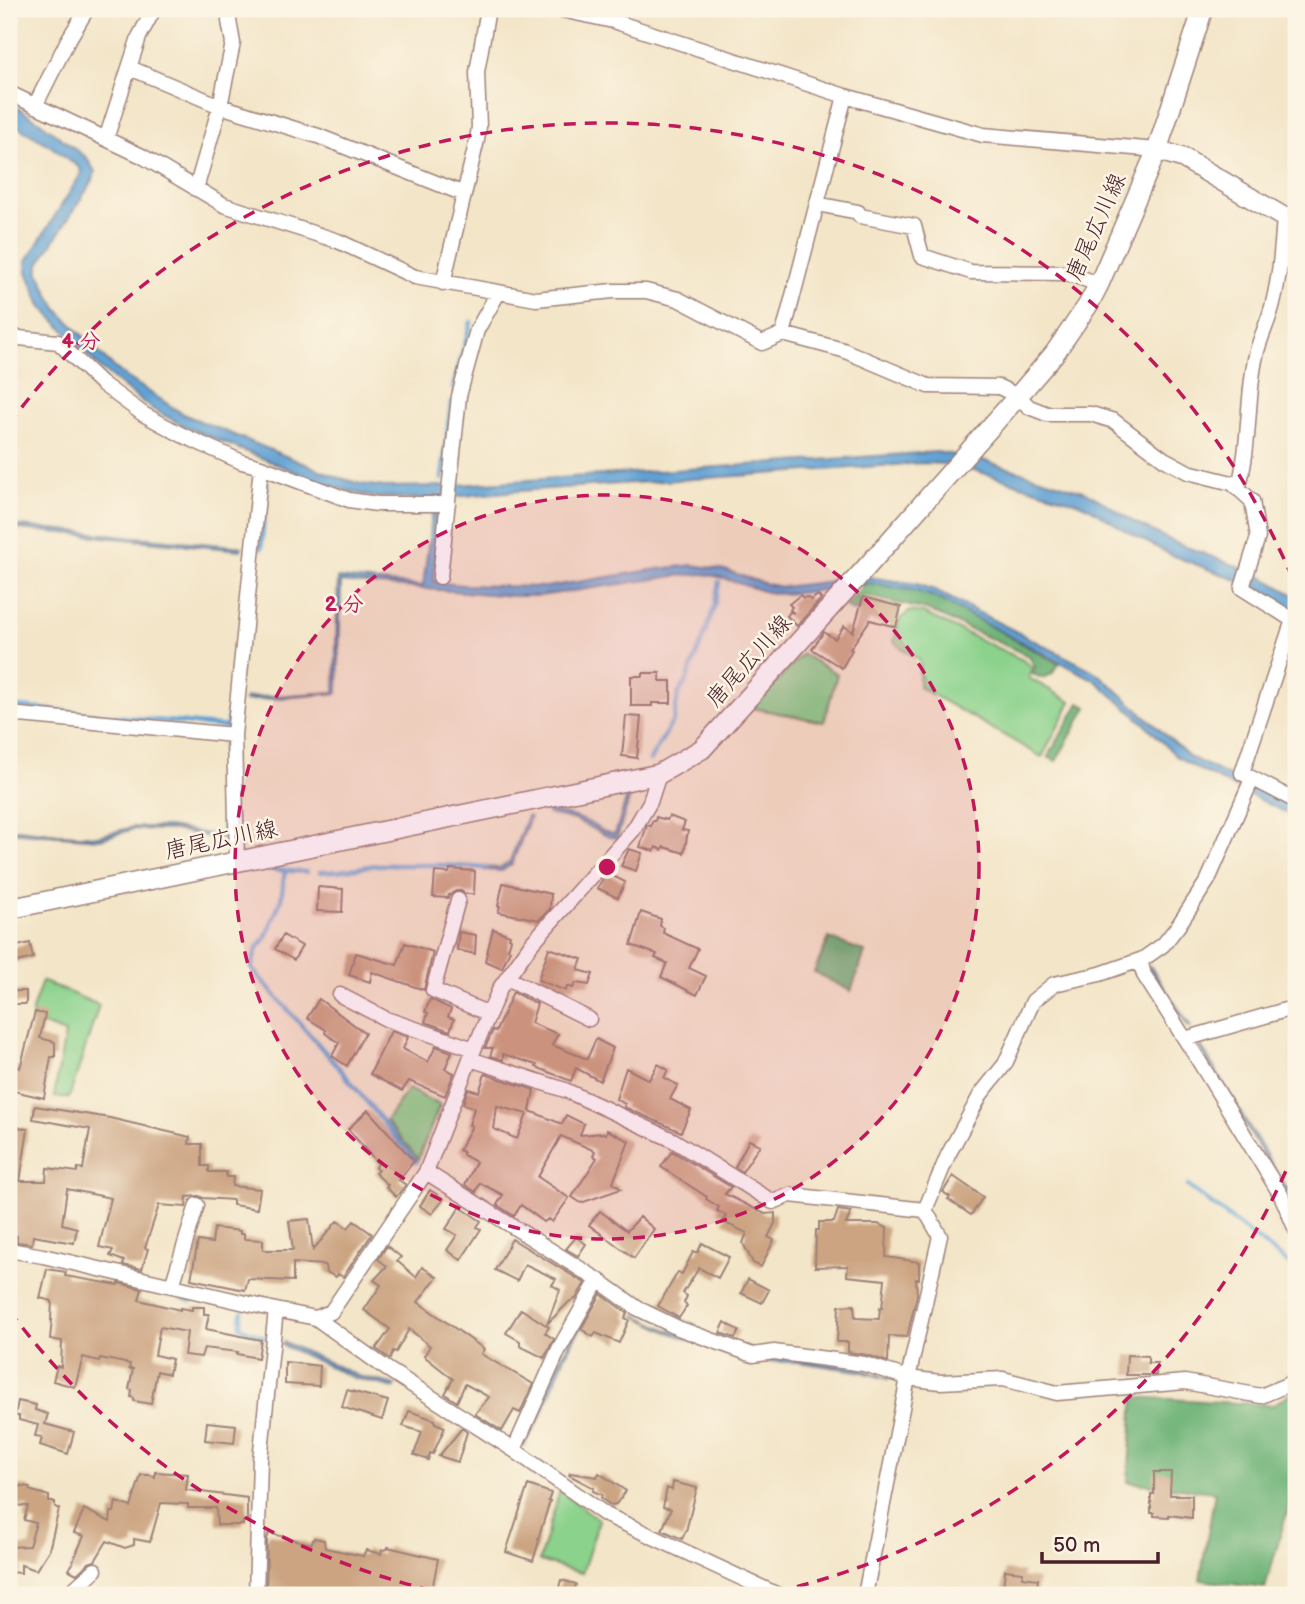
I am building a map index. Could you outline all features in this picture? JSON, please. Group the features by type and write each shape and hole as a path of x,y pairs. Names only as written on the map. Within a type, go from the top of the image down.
{"main road":[{"name":"唐尾広川線","path":"9,909 659,775 702,749 1018,396 1054,354 1088,305 1157,150 1203,9"},
{"path":"1157,150 1183,158 1290,220"}],"street":[{"path":"35,106 87,9"},
{"path":"106,139 139,37 154,9"},
{"path":"197,189 220,106 233,43 230,9"},
{"path":"443,283 477,140 477,72 488,9"},
{"path":"557,9 613,21 845,96 983,135 1157,150"},
{"path":"130,68 220,106 318,136 464,194"},
{"path":"9,93 142,156 224,205 338,241 415,277 536,299 613,291 646,291 678,299 762,342 783,334 843,350 928,386 999,387 1018,396 1029,407 1047,414 1091,414 1114,421 1188,472 1232,483 1252,501 1258,537 1242,588 1295,621 1242,774 1249,785 1296,801"},
{"path":"783,334 845,96"},
{"path":"817,204 858,212 860,216 914,226 922,256 971,272 1066,274 1099,284"},
{"path":"1238,489 1245,467 1256,356 1278,284 1290,220"},
{"path":"440,577 460,396 477,330 498,293"},
{"path":"9,337 58,342 101,383 143,414 242,462 349,500 377,504 448,502"},
{"path":"237,861 234,735 261,467"},
{"path":"9,714 234,735"},
{"path":"316,1318 331,1312 426,1172 500,988 532,943 634,829 650,802 659,775"},
{"path":"925,1210 948,1154 981,1094 1005,1063 1033,1001 1054,984 1100,974 1140,960 1163,945 1208,880 1249,785"},
{"path":"458,900 433,989 489,1014"},
{"path":"1140,960 1144,975 1281,1195 1296,1230"},
{"path":"507,978 589,1019"},
{"path":"340,995 386,1019 565,1090 673,1140 774,1202 790,1195 925,1210"},
{"path":"1185,1039 1296,1007"},
{"path":"426,1172 598,1280 637,1308 678,1328 753,1355 774,1352 864,1364 908,1378 940,1382 1003,1379 1057,1393 1185,1382 1261,1396 1296,1381"},
{"path":"172,1286 197,1205"},
{"path":"865,1595 908,1378 940,1236 925,1210"},
{"path":"9,1250 316,1318 387,1369 514,1450 606,1515 778,1595"},
{"path":"514,1450 559,1349 598,1280"},
{"path":"256,1595 260,1460 276,1310"},
{"path":"72,1595 74,1589 95,1570"}],"green space":[{"path":"867,582 928,592 1059,664 1052,674 1043,678 1032,674 1035,667 1029,656 927,610 863,595 858,610 853,611 845,606"},
{"path":"910,611 923,613 1023,660 1032,667 1029,678 1071,702 1042,757 919,687 920,661 894,641 900,619"},
{"path":"802,654 837,674 824,722 753,708"},
{"path":"1079,703 1087,707 1056,761 1048,757"},
{"path":"829,938 865,952 851,991 814,972"},
{"path":"42,981 99,1005 69,1098 54,1097 65,1033 33,1021 32,1010"},
{"path":"408,1089 440,1105 418,1159 386,1121"},
{"path":"1291,1393 1296,1407 1296,1481 1265,1588 1200,1580 1215,1492 1128,1482 1134,1397 1272,1405"},
{"path":"560,1490 599,1520 582,1573 539,1561"}],"water":[{"path":"9,102 87,158 95,172 93,180 39,264 39,273 58,310 108,362 183,414 337,477 384,487 444,486 937,452 979,459 1086,492 1134,522 1176,543 1257,574 1296,596 1296,612 1250,585 1171,555 1079,503 964,467 923,463 440,498 434,582 546,587 693,565 725,570 781,587 868,577 917,584 932,589 1090,669 1190,757 1296,809 1296,818 1176,756 1095,680 934,597 868,583 782,594 704,574 540,596 513,596 341,582 338,693 245,701 245,698 335,692 338,578 423,586 434,499 372,497 327,485 186,427 154,410 101,369 41,306 27,272 26,262 81,174 80,168 49,145 9,122"},
{"path":"9,525 242,547 241,550 9,528"},
{"path":"627,796 630,797 617,838 609,837 575,820 548,814 548,811 575,817 615,834"},
{"path":"527,816 530,817 512,864 502,871 484,870 484,867 500,868 510,861"},
{"path":"133,827 169,827 226,837 225,840 174,830 134,829 100,839 9,832 19,829 98,836"},
{"path":"1150,966 1191,1027 1189,1028 1148,967"},
{"path":"1201,1046 1286,1188 1296,1186 1296,1190 1286,1193 1199,1048"},
{"path":"635,1315 668,1330 796,1359 859,1368 889,1379 858,1371 799,1362 746,1361 666,1331"},
{"path":"581,1320 584,1321 565,1356 541,1416 525,1446 523,1444 554,1371"},
{"path":"284,1342 358,1376 396,1385 395,1388 354,1378 282,1345"}],"building":[{"path":"800,595 811,600 818,595 821,599 797,626 787,616 790,612 794,613 789,604"},
{"path":"863,597 901,607 896,627 870,620 850,649 852,650 842,668 812,649 824,632 835,639 844,626 853,632"},
{"path":"643,673 660,673 660,681 671,681 671,703 631,706 631,676 643,676"},
{"path":"626,716 641,717 637,758 622,756"},
{"path":"669,816 685,822 682,830 688,831 684,853 664,847 662,850 656,847 654,851 640,847 647,825 651,826 656,817 667,820"},
{"path":"629,849 642,853 636,871 621,866"},
{"path":"450,869 475,871 474,894 456,891 448,898 433,897 435,872 449,873"},
{"path":"607,873 625,882 618,898 597,888"},
{"path":"503,883 551,894 550,909 539,920 498,912"},
{"path":"318,887 343,889 342,912 317,911"},
{"path":"641,912 661,919 663,933 698,949 689,968 706,976 697,995 661,977 667,963 655,958 657,954 631,945"},
{"path":"493,929 510,935 511,939 510,950 502,968 485,961"},
{"path":"459,932 476,935 475,954 457,950"},
{"path":"283,935 302,946 294,960 275,949"},
{"path":"30,943 33,958 9,964 9,948"},
{"path":"405,943 433,952 424,990 372,972 370,982 349,975 356,953 397,965"},
{"path":"549,948 582,959 578,970 593,974 589,985 576,983 573,988 567,986 566,991 538,980"},
{"path":"9,991 26,991 26,1004 9,1004"},
{"path":"513,992 537,1004 531,1023 558,1034 552,1045 587,1059 596,1039 613,1048 600,1081 576,1068 571,1081 536,1067 537,1065 503,1054 503,1060 490,1056 493,1048 485,1048 493,1030 496,1031"},
{"path":"319,999 365,1033 347,1066 332,1056 339,1043 325,1033 326,1030 307,1018"},
{"path":"430,999 451,1009 448,1017 454,1019 450,1031 425,1022 428,1013 425,1012"},
{"path":"35,1012 45,1014 40,1038 55,1042 55,1057 51,1057 44,1098 9,1090 9,1065 20,1068"},
{"path":"391,1031 408,1037 403,1049 428,1062 436,1046 452,1052 445,1069 454,1073 445,1096 409,1081 402,1091 370,1074"},
{"path":"658,1064 668,1070 664,1078 678,1085 670,1099 691,1110 681,1132 624,1107 625,1104 616,1099 626,1068 649,1080"},
{"path":"485,1074 534,1090 530,1111 562,1124 566,1115 584,1124 580,1135 606,1134 607,1130 629,1141 613,1183 621,1189 581,1203 572,1197 597,1158 593,1156 595,1151 561,1136 538,1177 569,1198 552,1222 548,1219 544,1222 521,1205 514,1216 497,1205 503,1195 480,1183 476,1192 465,1185 476,1162 459,1150 472,1126 469,1125 474,1108 463,1104 468,1089 479,1092","holes":["497,1106 527,1114 517,1139 494,1129"]},
{"path":"35,1106 110,1118 190,1137 189,1144 202,1144 202,1166 209,1166 209,1172 226,1172 226,1177 233,1177 232,1186 260,1189 257,1209 233,1205 233,1200 199,1196 187,1197 186,1207 159,1205 145,1248 148,1249 142,1269 123,1265 124,1261 110,1256 113,1250 99,1247 111,1198 67,1189 62,1224 77,1228 74,1243 33,1236 32,1244 17,1242 17,1236 9,1236 9,1126 28,1129 20,1181 46,1181 47,1168 77,1172 78,1168 83,1169 90,1129 33,1119"},
{"path":"368,1110 414,1161 399,1180 406,1185 396,1197 375,1173 378,1164 348,1129"},
{"path":"749,1140 760,1145 742,1172 735,1167"},
{"path":"672,1151 731,1187 725,1194 765,1214 775,1213 775,1223 768,1237 774,1240 761,1267 753,1263 743,1243 747,1233 723,1222 726,1215 717,1211 719,1207 661,1167"},
{"path":"953,1176 983,1197 971,1215 948,1199 950,1197 943,1192"},
{"path":"430,1190 444,1199 432,1214 420,1206"},
{"path":"460,1207 481,1221 477,1227 481,1229 461,1260 447,1250 457,1235 446,1229"},
{"path":"838,1210 851,1212 846,1224 878,1224 887,1228 886,1257 919,1262 917,1294 907,1337 889,1336 888,1362 848,1352 848,1342 837,1342 839,1306 854,1305 855,1318 879,1319 885,1280 847,1276 848,1266 815,1267 816,1230 819,1230 819,1222 834,1222"},
{"path":"600,1211 627,1231 640,1217 654,1229 634,1258 589,1225"},
{"path":"309,1219 313,1250 337,1221 348,1228 354,1221 372,1234 343,1277 326,1272 325,1265 293,1263 293,1281 248,1279 245,1290 191,1279 198,1241 212,1243 214,1228 240,1231 240,1234 244,1234 244,1239 263,1240 263,1250 293,1250 289,1221"},
{"path":"576,1237 586,1244 578,1256 566,1249"},
{"path":"512,1239 585,1283 576,1299 570,1301 547,1324 560,1290 552,1285 556,1279 525,1264 517,1281 495,1270"},
{"path":"702,1243 729,1257 718,1278 699,1268 683,1293 687,1296 684,1303 687,1306 679,1318 658,1306 678,1272 682,1274 693,1252 698,1252"},
{"path":"387,1246 401,1257 397,1261 416,1277 422,1267 437,1277 418,1302 484,1349 481,1354 533,1384 520,1413 514,1410 502,1431 475,1414 489,1397 465,1384 457,1402 445,1394 453,1379 424,1356 430,1346 409,1329 390,1359 376,1349 390,1329 364,1310 381,1285 374,1280 387,1266 378,1259"},
{"path":"47,1269 66,1272 65,1276 142,1289 139,1300 180,1310 204,1307 204,1314 209,1314 206,1329 261,1340 258,1358 237,1354 238,1352 204,1348 201,1357 184,1355 187,1332 160,1327 155,1355 172,1359 169,1374 157,1371 151,1404 134,1401 131,1397 132,1390 129,1389 133,1369 129,1369 130,1364 83,1357 75,1387 53,1381 57,1366 61,1367 62,1341 50,1339 52,1301 40,1298"},
{"path":"748,1279 769,1290 762,1303 741,1293"},
{"path":"601,1294 627,1313 625,1318 629,1320 619,1343 596,1333 593,1337 581,1329"},
{"path":"521,1309 549,1327 545,1333 554,1339 544,1358 520,1346 520,1341 506,1333"},
{"path":"725,1322 739,1331 735,1338 720,1333"},
{"path":"1127,1355 1148,1356 1148,1363 1157,1363 1156,1375 1126,1375"},
{"path":"285,1362 320,1366 319,1386 285,1384"},
{"path":"347,1390 388,1401 382,1420 342,1407"},
{"path":"18,1401 36,1405 35,1410 48,1414 45,1424 74,1432 68,1454 40,1445 42,1437 35,1436 38,1425 19,1420 19,1416 15,1416"},
{"path":"409,1411 435,1420 435,1423 445,1427 428,1460 414,1455 422,1432 403,1426"},
{"path":"207,1422 236,1425 234,1443 205,1440"},
{"path":"462,1428 467,1432 458,1462 439,1456"},
{"path":"155,1472 188,1474 186,1490 247,1498 247,1521 243,1521 243,1525 217,1525 216,1508 188,1508 188,1504 161,1503 150,1542 134,1539 134,1545 125,1548 107,1541 95,1561 77,1574 69,1570 84,1536 74,1533 84,1509 110,1522 116,1502 131,1507 141,1475 155,1477"},
{"path":"1154,1472 1171,1472 1170,1495 1192,1495 1192,1518 1154,1516 1154,1513 1151,1513"},
{"path":"599,1473 626,1491 616,1504 610,1505 601,1498 602,1495 593,1491 594,1488 569,1475 597,1477"},
{"path":"673,1482 697,1488 682,1539 662,1530 671,1509 663,1507 667,1488 672,1490"},
{"path":"9,1485 30,1487 29,1490 49,1496 49,1502 55,1502 55,1507 59,1509 49,1550 36,1570 21,1565 21,1573 9,1572 9,1547 29,1546 36,1523 24,1520 28,1506 9,1505"},
{"path":"528,1485 551,1493 533,1561 506,1552"},
{"path":"269,1533 311,1544 314,1538 324,1540 325,1548 363,1556 366,1550 381,1554 382,1550 388,1547 438,1559 431,1595 266,1595"},
{"path":"1005,1570 1023,1572 1022,1577 1038,1579 1036,1595 1002,1595"},
{"path":"561,1580 576,1584 573,1595 557,1595"}],"waterway":[{"path":"453,388 471,322"},
{"path":"442,479 451,402"},
{"path":"261,548 267,484"},
{"path":"650,760 674,719 678,694 686,682 704,636 719,582"},
{"path":"9,706 227,727 230,700"},
{"path":"222,838 224,839 224,744"},
{"path":"320,872 376,865 487,868"},
{"path":"274,870 307,872"},
{"path":"285,871 281,900 265,939 257,948 251,968 340,1069 416,1162"},
{"path":"1188,1186 1296,1269"},
{"path":"146,1288 172,1295"},
{"path":"182,1298 191,1301"},
{"path":"242,1312 240,1327 264,1337"}]}
